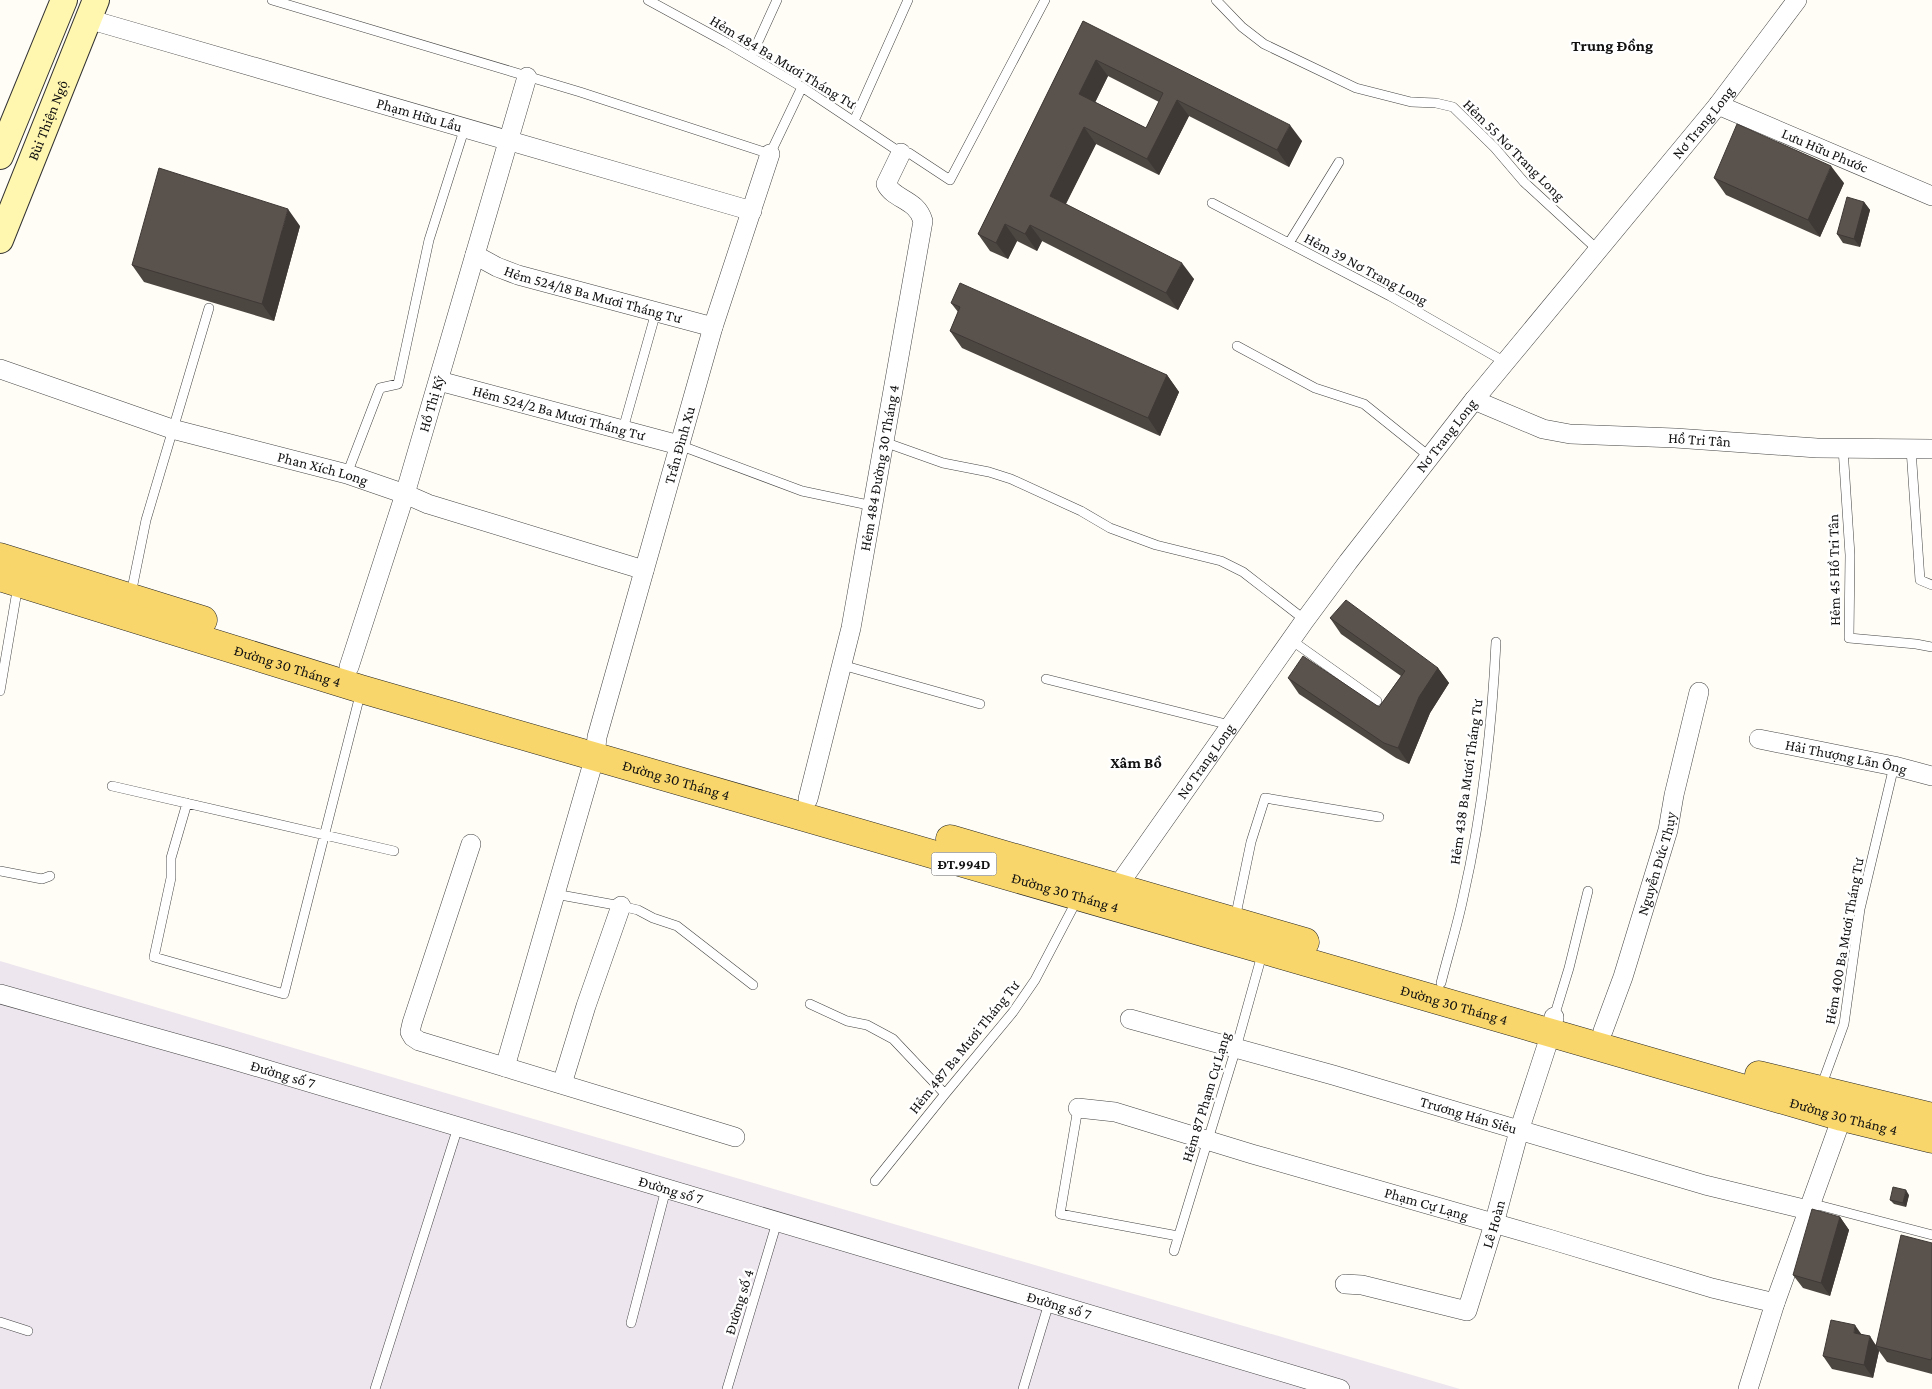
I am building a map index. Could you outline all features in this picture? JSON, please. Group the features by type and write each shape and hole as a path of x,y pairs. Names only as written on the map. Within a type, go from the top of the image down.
{"main road":[{"name":"Bùi Thiện Ngộ","path":"2,147 64,0"},
{"name":"Bùi Thiện Ngộ","path":"0,240 35,157 92,10"},
{"path":"2,147 35,157"},
{"name":"Đường 30 Tháng 4","path":"0,557 131,597 355,678"},
{"name":"Đường 30 Tháng 4","path":"9,580 1115,897 1263,950 1552,1025 1842,1117 1932,1139"},
{"name":"Đường 30 Tháng 4","path":"596,747 808,799 1081,887"},
{"name":"Đường 30 Tháng 4","path":"1115,897 1235,922 1441,983 1552,1025 1603,1031 1769,1078 1932,1117"}],"street":[{"name":"Nơ Trang Long","path":"1115,897 1230,725 1305,620 1474,400 1718,105 1797,0"},
{"name":"Phạm Hữu Lầu","path":"92,10 465,127 752,210"},
{"name":"Hồ Thị Kỷ","path":"355,678 406,494 527,76"},
{"name":"Lưu Hữu Phước","path":"1718,105 1932,196"},
{"name":"Hẻm 484 Đường 30 Tháng 4","path":"808,799 851,628 923,221 921,214 909,201 889,190 886,184 901,153"},
{"name":"Trần Đình Xu","path":"505,1067 596,747 679,444 713,328 770,154"},
{"name":"Hẻm 524/18 Ba Mươi Tháng Tư","path":"475,255 518,275 713,328"},
{"name":"Phan Xích Long","path":"0,370 172,430 347,474 406,494 428,504 644,570"},
{"name":"Hẻm 524/2 Ba Mươi Tháng Tư","path":"439,381 679,444"},
{"name":"Hồ Tri Tân","path":"1474,400 1543,428 1570,434 1675,438 1817,448 1932,449"},
{"name":"Nguyễn Đức Thụy","path":"1603,1031 1623,977 1668,830 1676,785 1699,692"},
{"name":"Hải Thượng Lãn Ông","path":"1759,739 1894,766 1932,776"},
{"path":"471,844 410,1032 413,1037 419,1041 735,1137"},
{"path":"562,1084 586,1006 621,906"},
{"name":"Đường số 7","path":"0,994 224,1057 1340,1389"},
{"name":"Trương Hán Siêu","path":"1130,1019 1705,1184 1809,1207"},
{"name":"Lê Hoàn","path":"1345,1284 1362,1285 1467,1311 1552,1025"},
{"name":"Phạm Cự Lạng","path":"1078,1108 1114,1112 1712,1288 1775,1303"},
{"path":"1748,1389 1775,1303 1842,1117"}],"lane":[{"path":"272,0 580,92 770,154 802,87"},
{"name":"Hẻm 484 Ba Mươi Tháng Tư","path":"648,0 802,87 901,153 909,152 950,180 1045,0"},
{"path":"751,57 776,0"},
{"path":"854,121 908,0"},
{"name":"Hẻm 55 Nơ Trang Long","path":"1216,0 1242,27 1264,44 1356,88 1411,102 1436,103 1453,107 1494,148 1524,182 1598,250"},
{"path":"347,474 380,388 398,384 429,240 465,127"},
{"path":"1290,243 1339,162"},
{"name":"Hẻm 39 Nơ Trang Long","path":"1212,203 1390,296 1505,362"},
{"path":"131,597 146,520 209,308"},
{"path":"623,429 656,312"},
{"path":"1237,346 1314,388 1364,404 1430,457"},
{"path":"884,442 943,463 989,472 1011,479 1082,511 1110,528 1156,545 1221,561 1243,572 1305,620"},
{"path":"679,444 802,491 873,506"},
{"name":"Hẻm 45 Hồ Tri Tân","path":"1843,448 1850,554 1849,638 1932,647"},
{"path":"1911,449 1920,580 1932,585"},
{"path":"0,691 9,580"},
{"path":"1291,640 1377,701"},
{"name":"Hẻm 438 Ba Mươi Tháng Tư","path":"1441,983 1463,898 1481,803 1496,642"},
{"path":"842,665 980,704"},
{"path":"187,804 170,858 171,878 154,958 284,994 324,835 355,678"},
{"path":"1046,679 1230,725"},
{"name":"Hẻm 400 Ba Mươi Tháng Tư","path":"1820,1089 1844,1024 1860,909 1894,766"},
{"path":"112,786 394,852"},
{"path":"1235,922 1251,842 1265,798 1379,817"},
{"path":"0,871 42,879 50,876"},
{"name":"Hẻm 487 Ba Mươi Tháng Tư","path":"875,1181 1013,1012 1035,980 1081,887"},
{"path":"1552,1025 1570,968 1588,891"},
{"path":"554,894 621,906 677,926 753,985"},
{"name":"Hẻm 87 Phạm Cự Lạng","path":"1174,1250 1236,1048 1263,950"},
{"path":"810,1004 847,1020 867,1025 893,1039 945,1094"},
{"path":"1078,1108 1060,1214 1178,1236"},
{"path":"375,1389 458,1127"},
{"path":"631,1323 666,1189"},
{"path":"1809,1207 1932,1235"},
{"name":"Đường số 4","path":"727,1389 777,1222"},
{"path":"1023,1389 1049,1303"},
{"path":"0,1322 28,1331"}],"shaded area":[{"path":"0,961 520,1115 1460,1389 0,1389"}],"building":[{"path":"1083,21 1290,125 1277,150 1177,100 1147,159 1084,127 1050,196 1182,263 1166,293 1030,225 1025,234 1005,224 996,243 978,234","holes":["1096,60 1163,93 1146,128 1079,94"]},
{"path":"1737,124 1831,166 1808,220 1714,178"},
{"path":"159,168 288,209 262,304 132,265"},
{"path":"1847,197 1864,202 1854,239 1837,234"},
{"path":"960,283 1167,375 1148,418 950,331 960,307 951,303"},
{"path":"1346,600 1438,668 1419,697 1398,748 1384,743 1288,678 1303,656 1379,707 1405,671 1330,618"},
{"path":"1893,1187 1906,1190 1903,1203 1890,1200"},
{"path":"1812,1209 1840,1217 1821,1283 1793,1275"},
{"path":"1901,1235 1932,1243 1931,1360 1876,1346"},
{"path":"1831,1320 1855,1325 1854,1333 1870,1336 1864,1365 1823,1356"}],"district":[{"name":"Trung Đồng","path":"1612,45"},
{"name":"Xâm Bồ","path":"1136,762"}]}
